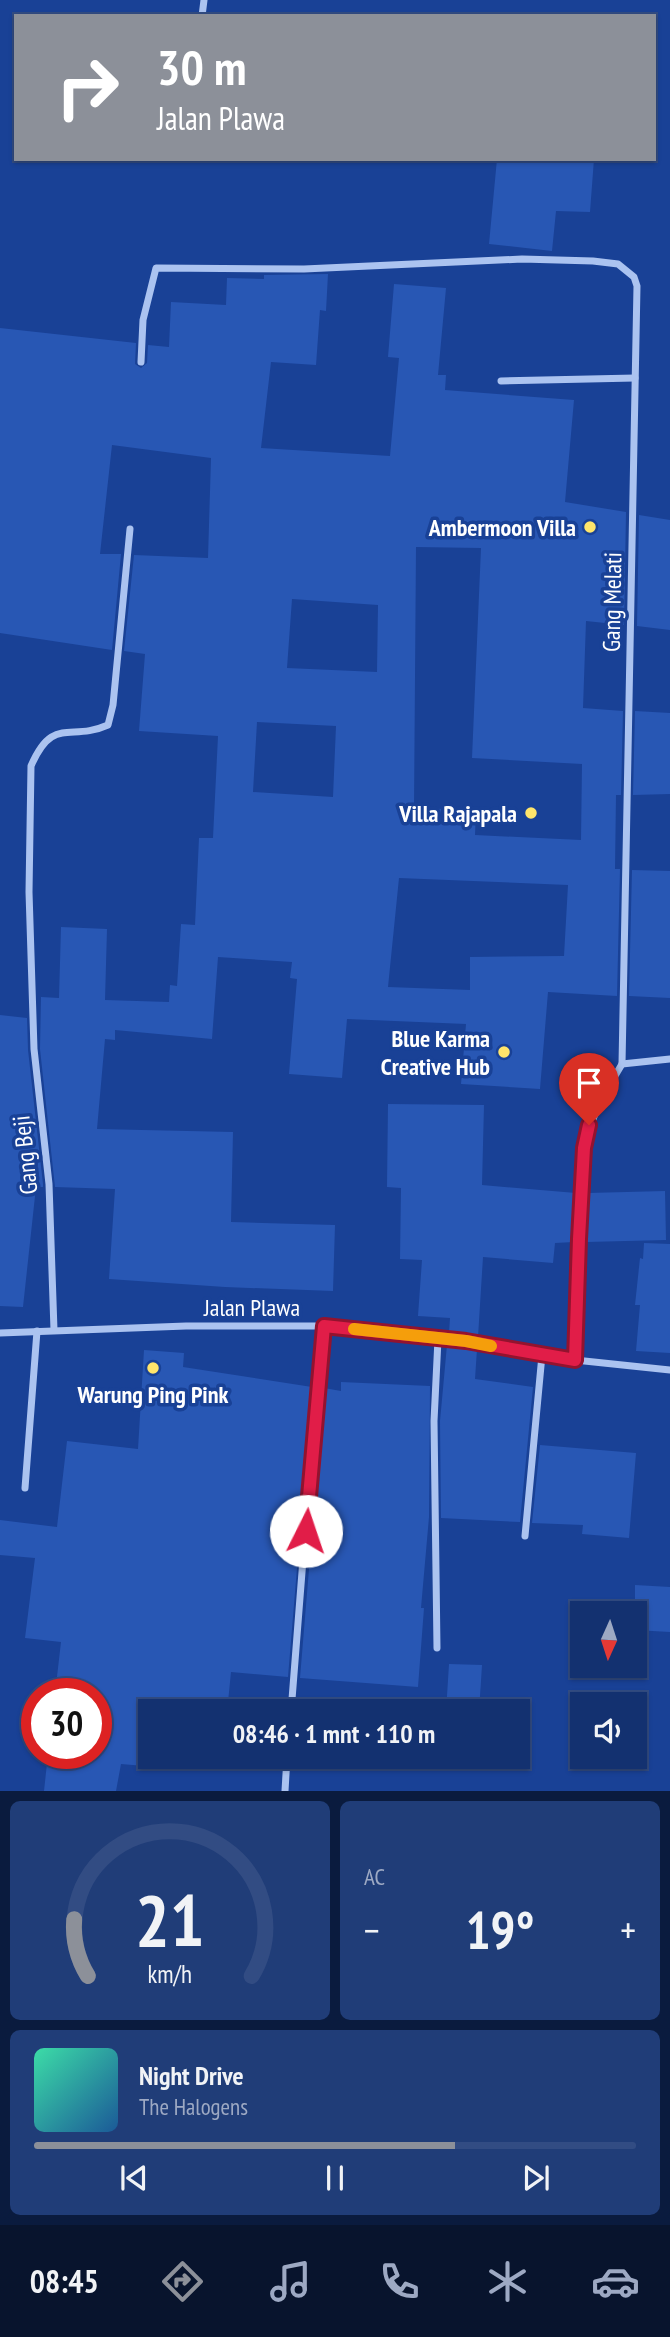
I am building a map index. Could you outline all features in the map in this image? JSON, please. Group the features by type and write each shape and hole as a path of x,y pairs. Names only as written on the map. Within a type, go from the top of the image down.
{"street":[{"name":"Gang Melati","path":"141,362 143,320 156,268 304,269 522,260 593,261 618,264 634,276 637,286 622,1064 589,1125 584,1148 575,1360"},
{"path":"501,381 635,378"},
{"name":"Gang Beji","path":"54,1330 49,1184 34,1049 29,892 31,766 47,738 63,732 98,730 108,726 113,705 130,529"},
{"path":"622,1064 670,1059"},
{"name":"Jalan Plawa","path":"0,1333 186,1326 324,1326 466,1341 575,1360 670,1370"},
{"path":"292,1699 324,1326"},
{"path":"25,1488 37,1331"},
{"path":"438,1339 434,1421 438,1648"},
{"path":"525,1536 542,1355"},
{"path":"285,1791 286,1769"}],"building":[{"path":"497,161 594,161 590,212 556,211 552,251 489,244"},
{"path":"328,274 326,311 320,310 316,365 271,362 261,448 390,456 399,358 388,357 394,284 446,288 438,375 446,375 445,390 574,400 565,502 626,512 624,625 586,621 583,708 623,711 621,795 616,795 615,869 620,869 617,996 548,992 540,1089 461,1084 466,1024 347,1019 342,1078 289,1074 297,979 290,978 292,962 218,957 212,1039 115,1030 115,1040 105,1039 97,1129 233,1132 231,1222 335,1225 333,1291 109,1279 115,1189 55,1187 40,1049 41,997 59,998 61,927 107,929 105,1000 169,1002 170,985 177,986 181,924 195,925 199,838 213,838 218,736 139,731 145,654 124,651 134,555 208,558 211,458 112,445 100,554 121,554 112,650 0,633 0,328 136,343 135,364 141,368 147,363 148,345 169,347 171,302 226,305 227,278 264,279 264,275","holes":["416,547 481,548 472,758 582,764 581,840 475,835 476,810 414,808","292,599 378,605 377,672 287,668","257,722 336,726 333,797 253,792","399,878 568,885 564,956 470,957 470,990 388,987"]},
{"path":"639,515 670,520 670,630 637,626"},
{"path":"635,711 670,713 670,794 633,795"},
{"path":"632,870 670,871 670,998 629,996"},
{"path":"0,1015 27,1018 43,1184 43,1187 36,1187 23,1307 0,1306"},
{"path":"388,1104 484,1105 482,1185 576,1193 574,1242 555,1243 553,1263 483,1257 478,1337 449,1333 450,1318 418,1316 422,1260 400,1259 401,1188 387,1187"},
{"path":"665,1191 666,1240 586,1242 588,1193"},
{"path":"644,1243 670,1244 670,1353 636,1351 640,1305 635,1305"},
{"path":"447,1345 477,1349 475,1379 533,1387 520,1522 441,1518 440,1421"},
{"path":"144,1350 184,1353 183,1367 312,1387 288,1677 231,1672 228,1699 138,1699 138,1765 121,1764 116,1791 44,1791 46,1769 112,1769 112,1678 57,1678 61,1642 25,1638 35,1558 0,1555 0,1520 57,1527 67,1441 138,1449"},
{"path":"341,1382 430,1386 429,1517 421,1608 424,1608 418,1687 300,1678 324,1388 341,1391"},
{"path":"540,1445 636,1453 629,1538 582,1534 583,1525 532,1523"},
{"path":"635,1585 670,1587 670,1632 648,1631 648,1601 635,1601"},
{"path":"449,1664 482,1665 480,1699 447,1699"}],"slow traffic":[{"path":"354,1329 491,1346"}],"place":[{"name":"Ambermoon Villa","path":"590,527"},
{"name":"Villa Rajapala","path":"531,813"},
{"name":"Blue Karma Creative Hub","path":"504,1052"},
{"name":"Warung Ping Pink","path":"153,1368"}],"route":[{"path":"306,1531 324,1326 466,1341 575,1360 584,1148 589,1125"}]}
